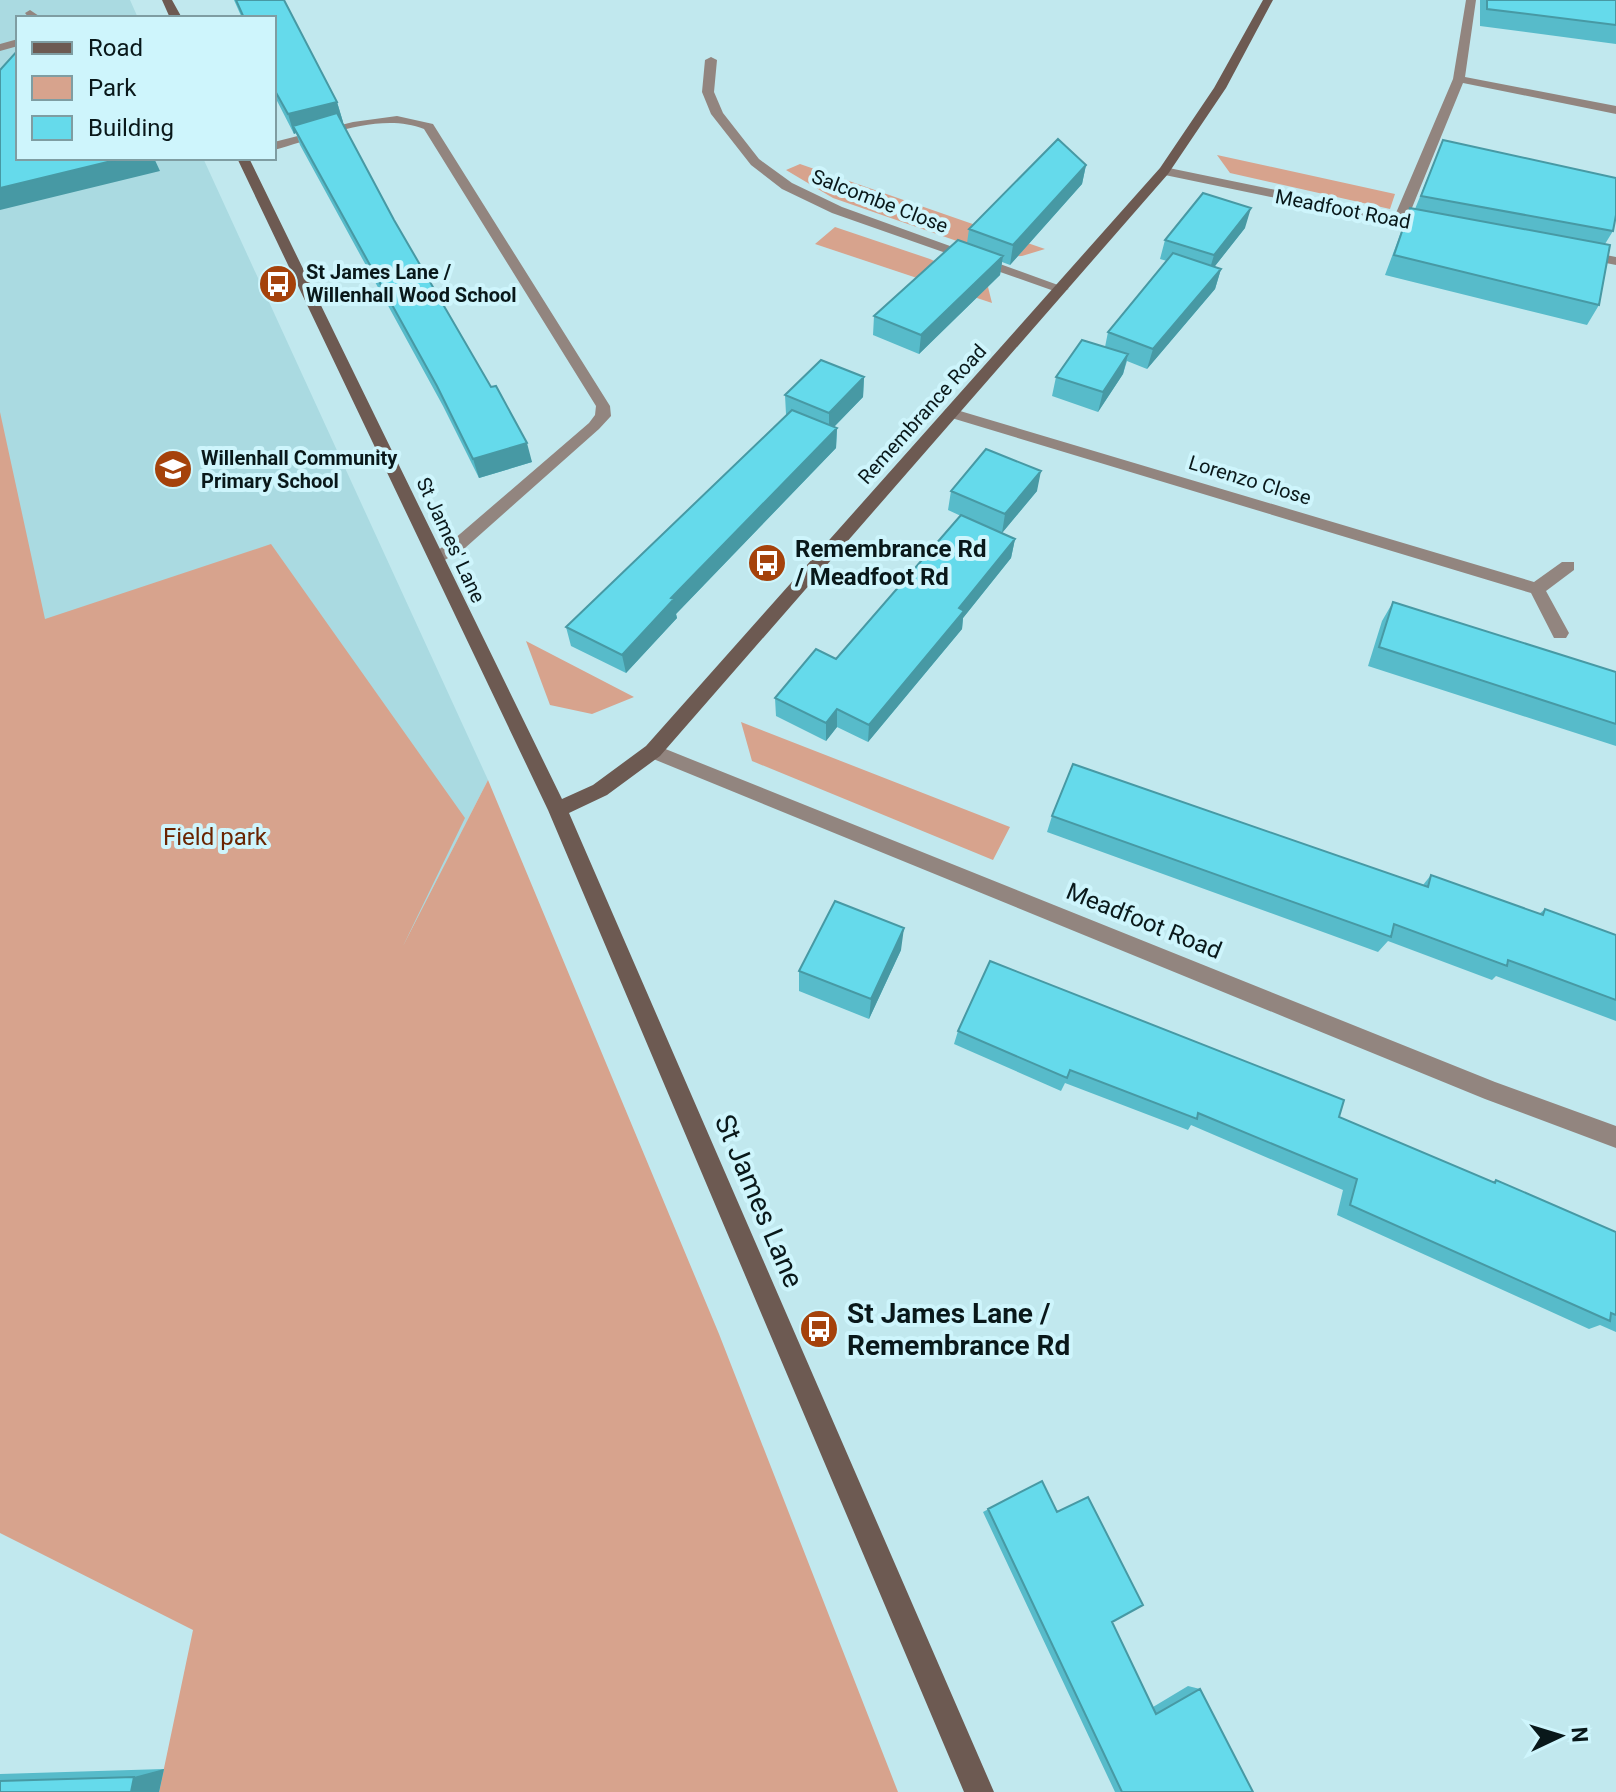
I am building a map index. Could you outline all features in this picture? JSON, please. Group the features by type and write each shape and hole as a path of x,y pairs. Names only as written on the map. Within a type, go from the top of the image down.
{"street":[{"name":"Remembrance Road","path":"558,810 600,790 653,751 1062,289 1111,228 1164,171 1213,103 1244,52 1268,0"},
{"path":"1400,220 1459,79 1471,0"},
{"name":"Salcombe Close","path":"711,60 708,92 717,114 755,162 787,186 837,210 1062,289"},
{"path":"1459,79 1616,110"},
{"path":"276,146 395,119 420,121 429,127 603,406 603,416 594,426 482,525 438,558"},
{"name":"St James' Lane","path":"244,160 558,810"},
{"name":"Meadfoot Road","path":"1164,171 1445,229"},
{"path":"1565,251 1616,261"},
{"name":"Lorenzo Close","path":"950,413 1537,589"},
{"path":"1560,633 1537,589 1568,566"},
{"name":"Meadfoot Road","path":"653,751 1493,1092 1616,1137"},
{"name":"St James Lane","path":"558,810 979,1792"}],"shaded area":[{"name":"Willenhall Community Primary School","path":"0,0 130,0 137,16 16,16 16,160 204,160 488,780 347,1056 0,990"}],"green space":[{"path":"1217,155 1395,194 1390,209 1230,173"},
{"path":"800,164 1045,249 1022,256 1003,257 833,198 786,170"},
{"path":"835,227 930,259 988,287 992,303 815,244"},
{"name":"Field park","path":"0,412 45,619 271,544 465,818 403,946 488,780 719,1334 898,1792 159,1792 193,1630 0,1533"},
{"path":"526,641 634,697 592,714 550,705"},
{"path":"741,722 1010,827 993,860 752,761"}],"building":[{"path":"236,0 284,0 337,102 288,114 276,93 276,16 243,16"},
{"path":"1487,0 1616,0 1616,25 1487,9"},
{"path":"16,52 16,160 116,160 0,188 0,70"},
{"path":"337,113 394,220 491,387 496,386 527,443 473,459 437,386 293,126"},
{"path":"1058,139 1086,165 1013,245 969,229"},
{"path":"1443,140 1616,178 1613,231 1421,196"},
{"path":"1203,193 1251,208 1214,255 1165,240"},
{"path":"1410,208 1610,245 1599,305 1394,255"},
{"path":"958,240 1003,256 921,335 874,316"},
{"path":"1173,253 1221,269 1153,349 1108,332"},
{"path":"1082,340 1128,354 1103,392 1056,377"},
{"path":"821,360 864,377 829,413 785,395"},
{"path":"792,410 837,428 671,598 674,599 622,655 566,627"},
{"path":"986,449 1041,471 1005,514 951,491"},
{"path":"961,515 1015,539 959,608 964,611 869,725 837,709 826,723 775,698 816,649 836,659"},
{"path":"1393,602 1616,672 1616,724 1379,647"},
{"path":"1073,764 1428,887 1431,875 1543,915 1545,909 1616,935 1616,1000 1508,960 1507,966 1394,924 1391,937 1052,816"},
{"path":"835,901 904,928 871,999 799,971"},
{"path":"990,961 1344,1100 1339,1117 1616,1232 1616,1315 1611,1313 1610,1321 1350,1205 1357,1179 1198,1113 1197,1119 1070,1070 1067,1078 958,1031"},
{"path":"1042,1481 1057,1512 1088,1497 1143,1605 1112,1622 1156,1714 1200,1689 1253,1792 1122,1792 988,1509"},
{"path":"134,1777 131,1792 0,1792 0,1781"}],"place":[{"name":"St James Lane / Willenhall Wood School","path":"278,284"},
{"name":"Willenhall Community Primary School","path":"173,469"},
{"name":"Remembrance Rd / Meadfoot Rd","path":"767,563"},
{"name":"St James Lane / Remembrance Rd","path":"819,1329"}]}
